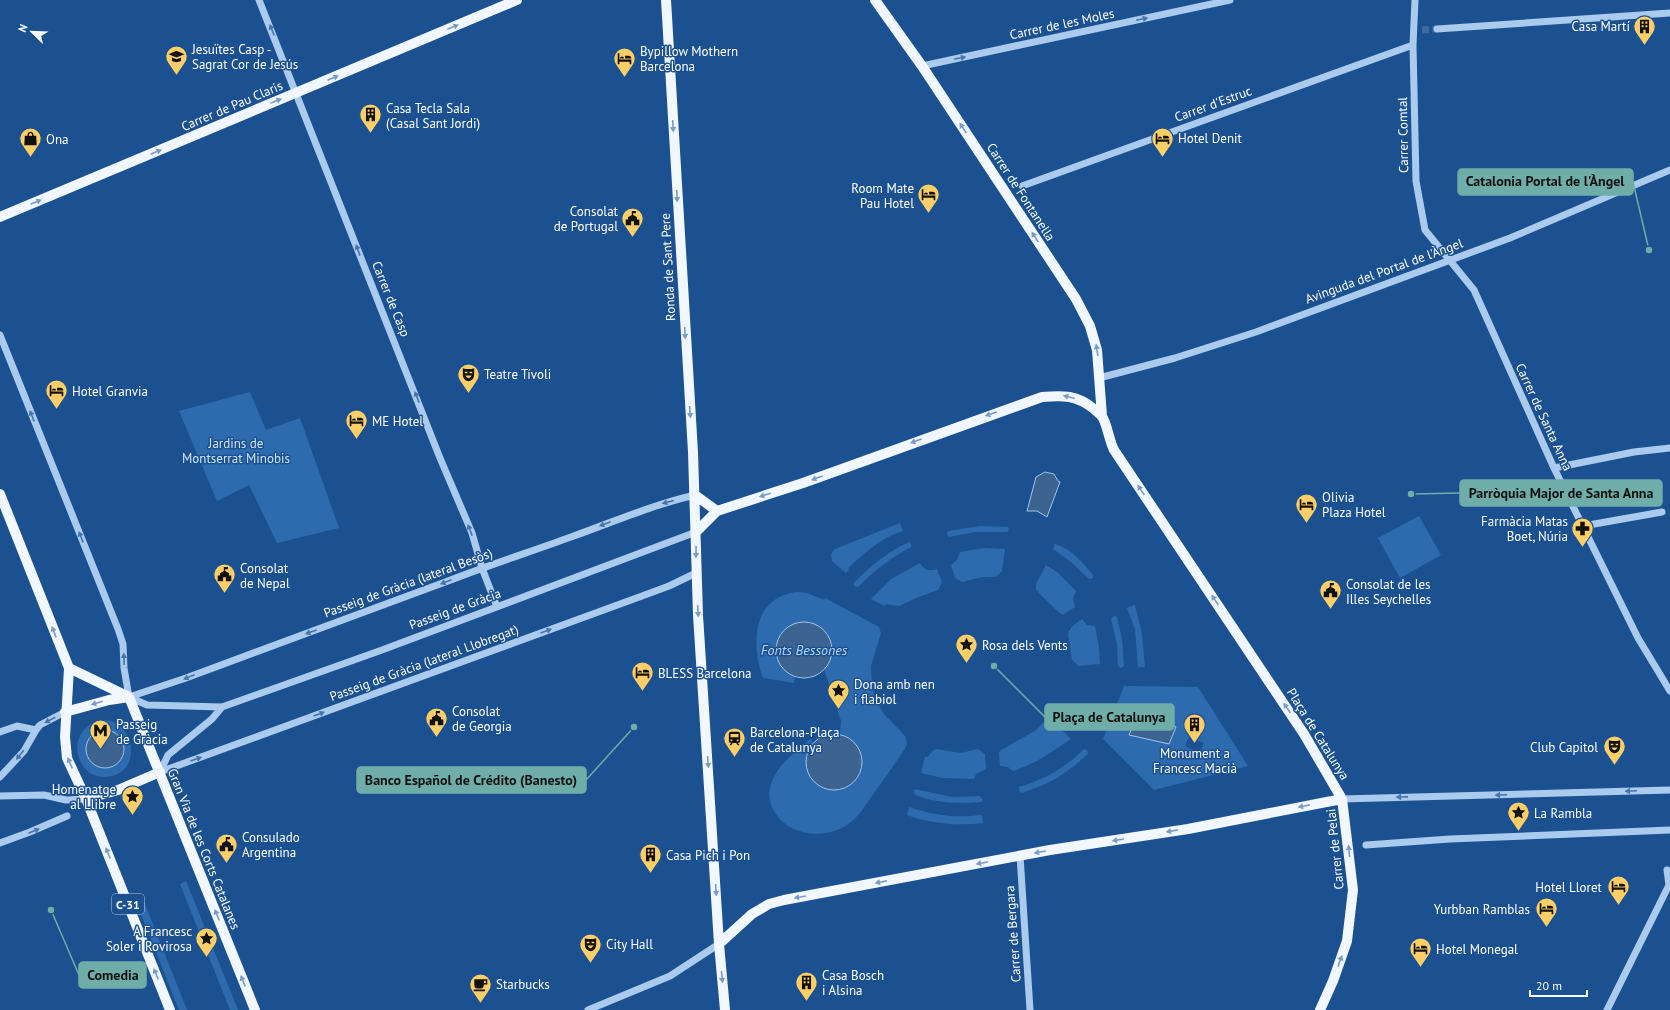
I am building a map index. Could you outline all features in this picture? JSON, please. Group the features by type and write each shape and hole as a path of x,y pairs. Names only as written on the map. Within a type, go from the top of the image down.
{"main road":[{"name":"Carrer de Pau Claris","path":"0,217 517,0"},
{"name":"Ronda de Sant Pere","path":"666,0 696,532"},
{"name":"Carrer de Fontanella","path":"875,0 922,66 1076,299 1090,326 1097,350 1102,416"},
{"path":"725,1010 719,944 696,572 696,532 717,511 803,483 1042,397 1062,395 1074,398 1088,404 1102,416"},
{"name":"Plaça de Catalunya","path":"719,944 752,914 769,904 1020,856 1188,829 1342,798 1304,734 1114,450 1102,416"},
{"name":"C-31","path":"0,494 69,668 64,737 67,758 86,799 170,1010"},
{"path":"695,495 717,511"},
{"path":"69,668 129,697"},
{"path":"65,712 109,700 129,697"},
{"name":"Gran Via de les Corts Catalanes","path":"129,697 255,1010"},
{"path":"86,799 118,790 160,772"},
{"name":"Carrer de Pelai","path":"1320,1010 1331,986 1347,941 1353,890 1342,798"}],"street":[{"name":"Carrer de Casp","path":"259,0 440,458 472,533 482,568 497,607"},
{"name":"Carrer de les Moles","path":"922,66 1230,0"},
{"name":"Carrer Comtal","path":"1415,0 1418,30 1413,45 1416,181 1425,230 1450,259"},
{"path":"1437,29 1670,13"},
{"name":"Carrer d'Estruc","path":"1022,186 1413,45"},
{"name":"Avinguda del Portal de l'Àngel","path":"1099,378 1175,358 1249,334 1510,238 1670,170"},
{"name":"Carrer de Santa Anna","path":"1450,259 1474,290 1554,468 1638,638 1670,691"},
{"path":"0,335 118,629 123,644 124,668 129,697"},
{"path":"1554,468 1634,452 1670,448"},
{"name":"Passeig de Gràcia (lateral Besòs)","path":"129,697 186,678 642,510 695,495"},
{"path":"1583,526 1662,512"},
{"name":"Passeig de Gràcia","path":"129,697 147,705 222,707 497,607 696,532"},
{"name":"Passeig de Gràcia (lateral Llobregat)","path":"160,772 669,586 696,572"},
{"name":"Passeig de Gràcia","path":"160,772 168,755 212,718 222,707"},
{"path":"0,777 24,751 40,725 65,712"},
{"path":"0,732 17,726 36,730"},
{"path":"1342,798 1670,790"},
{"path":"0,796 44,795 66,800 86,799"},
{"path":"0,843 67,816"},
{"path":"1366,845 1450,839 1670,830"},
{"name":"Carrer de Bergara","path":"1020,856 1030,1010"},
{"path":"1607,1010 1669,885 1667,870"},
{"path":"588,1010 670,976 719,944"}],"green space":[{"name":"Jardins de Montserrat Minobis","path":"250,392 266,430 300,418 339,528 277,543 249,485 217,501 179,411"},
{"path":"1419,516 1441,555 1400,578 1378,538"},
{"path":"900,523 903,531 880,541 848,568 849,570 846,573 832,561 831,554 835,549"},
{"path":"980,526 1008,527 1009,530 1007,532 975,532 949,537 947,534 948,531"},
{"path":"909,542 911,547 883,565 858,587 854,586 854,583 879,560 893,550"},
{"path":"1055,544 1061,546 1076,556 1093,575 1093,578 1089,579 1071,562 1053,549"},
{"path":"985,548 1005,549 1002,572 995,577 982,577 962,582 955,578 951,565 957,560 960,552"},
{"path":"920,563 927,570 937,569 942,582 938,590 899,606 886,604 885,606 871,599 891,579"},
{"path":"1046,565 1057,572 1076,591 1073,598 1075,607 1063,615 1036,589 1036,584"},
{"path":"797,592 807,593 824,600 825,598 879,627 881,633 871,666 872,686 876,700 884,714 905,736 907,744 859,814 847,825 828,833 807,833 788,826 774,811 769,797 772,780 776,773 786,760 810,739 813,743 806,756 845,787 853,781 861,766 859,751 855,744 840,734 841,721 824,669 829,663 831,655 788,673 795,677 794,683 764,678 762,676 757,649 759,623 771,602 782,596"},
{"path":"1135,605 1142,634 1145,667 1138,667 1135,629 1127,608"},
{"path":"1114,616 1117,617 1122,639 1124,666 1121,668 1118,666 1117,644 1111,619"},
{"path":"1082,619 1087,625 1095,626 1100,664 1079,666 1072,660 1068,634 1071,627"},
{"path":"1124,686 1198,687 1248,766 1154,790 1103,739","holes":["1189,737 1204,743 1200,753 1185,746"]},
{"path":"101,720 113,722 122,728 128,737 131,747 130,758 126,767 118,774 106,777 95,775 87,770 81,762 78,753 78,743 82,733 89,725"},
{"path":"1046,720 1053,722 1071,739 1043,757 1022,768 1013,771 1008,767 1000,766 999,753 1001,750 1035,731"},
{"path":"936,749 961,753 978,749 985,754 986,769 976,774 974,779 943,778 921,773 925,757 928,757 932,751"},
{"path":"1084,749 1087,750 1088,754 1057,778 1041,786 1022,793 1020,792 1019,787 1037,781 1062,768"},
{"path":"915,789 952,797 980,796 983,800 981,802 964,803 939,801 915,795"},
{"path":"909,807 946,816 982,815 983,823 954,824 925,820 907,815"},
{"path":"186,881 238,1010 230,1010 180,884"},
{"path":"143,899 187,1010 179,1010 136,902"}],"water":[{"path":"1045,472 1054,474 1060,482 1047,517 1037,511 1027,511 1036,477"},
{"name":"Fonts Bessones","path":"804,622 815,624 824,630 830,639 832,650 830,661 824,670 815,676 804,678 793,676 784,670 778,661 776,650 778,639 784,630 793,624"},
{"path":"1141,706 1176,727 1169,744 1129,735"},
{"path":"101,730 109,730 121,739 124,749 121,759 115,765 109,768 101,768 89,759 86,753 86,745 95,733"},
{"path":"834,734 845,736 854,742 860,751 862,762 860,773 854,782 845,788 834,790 823,788 814,782 808,773 806,762 808,751 814,742 823,736"}],"tunnel":[{"path":"1422,30 1437,29"}],"place":[{"name":"Casa Martí","path":"1645,46"},
{"name":"Jesuïtes Casp - Sagrat Cor de Jesús","path":"176,76"},
{"name":"Bypillow Mothern Barcelona","path":"624,78"},
{"name":"Casa Tecla Sala (Casal Sant Jordi)","path":"371,134"},
{"name":"Ona","path":"31,158"},
{"name":"Hotel Denit","path":"1162,158"},
{"name":"Room Mate Pau Hotel","path":"929,214"},
{"name":"Consolat de Portugal","path":"633,238"},
{"name":"Catalonia Portal de l'Àngel","path":"1649,250"},
{"name":"Teatre Tívoli","path":"469,394"},
{"name":"Hotel Granvia","path":"57,410"},
{"name":"ME Hotel","path":"357,440"},
{"name":"Parròquia Major de Santa Anna","path":"1411,494"},
{"name":"Olivia Plaza Hotel","path":"1306,524"},
{"name":"Farmàcia Matas Boet, Núria","path":"1583,548"},
{"name":"Consolat de Nepal","path":"224,594"},
{"name":"Consolat de les Illes Seychelles","path":"1330,610"},
{"name":"Rosa dels Vents","path":"966,664"},
{"name":"Plaça de Catalunya","path":"994,666"},
{"name":"BLESS Barcelona","path":"642,692"},
{"name":"Dona amb nen i flabiol","path":"838,710"},
{"name":"Banco Español de Crédito (Banesto)","path":"634,727"},
{"name":"Consolat de Georgia","path":"436,738"},
{"name":"Monument a Francesc Macià","path":"1195,744"},
{"name":"Passeig de Gràcia","path":"100,750"},
{"name":"Barcelona-Plaça de Catalunya","path":"734,758"},
{"name":"Club Capitol","path":"1614,766"},
{"name":"Homenatge al Llibre","path":"132,816"},
{"name":"La Rambla","path":"1518,832"},
{"name":"Consulado Argentina","path":"227,864"},
{"name":"Casa Pich i Pon","path":"650,874"},
{"name":"Hotel Lloret","path":"1618,906"},
{"name":"Comedia","path":"51,910"},
{"name":"Yurbban Ramblas","path":"1546,928"},
{"name":"A Francesc Soler i Rovirosa","path":"207,958"},
{"name":"City Hall","path":"590,964"},
{"name":"Hotel Monegal","path":"1420,968"},
{"name":"Casa Bosch i Alsina","path":"806,1002"},
{"name":"Starbucks","path":"480,1004"}]}
